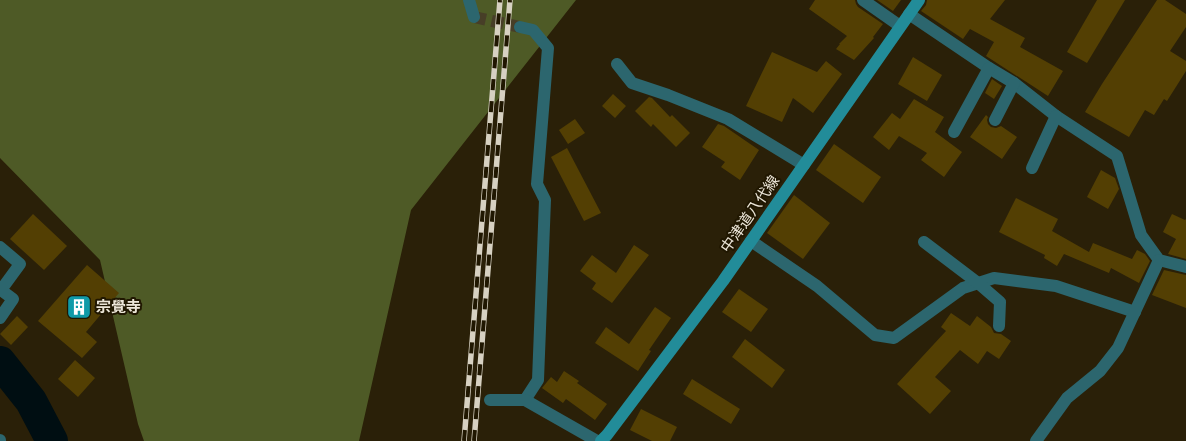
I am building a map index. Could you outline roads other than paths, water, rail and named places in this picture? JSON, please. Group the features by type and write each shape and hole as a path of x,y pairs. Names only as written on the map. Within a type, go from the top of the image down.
{"main road":[{"name":"中津道八代線","path":"599,441 607,435 723,281 919,0"}],"street":[{"path":"469,0 474,17"},
{"path":"863,0 900,26"},
{"path":"909,14 1014,83 1056,116 1117,156 1140,236 1159,260 1186,267"},
{"path":"520,27 533,30 548,48 537,184 545,200 538,380 525,400"},
{"path":"617,64 632,83 728,119 804,165"},
{"path":"954,132 989,68"},
{"path":"995,120 1014,83"},
{"path":"1032,168 1056,116"},
{"path":"751,241 817,286 875,335 894,338 962,288 994,278 1056,286 1135,312"},
{"path":"924,242 1000,302 1000,326"},
{"path":"0,247 20,264 1,290 13,299 0,318"},
{"path":"1036,441 1067,398 1100,371 1118,348 1159,260"},
{"path":"490,400 525,400 599,441"}],"waterway":[{"path":"0,362 31,401 52,441"}],"tunnel":[{"path":"474,17 520,27"}],"railway":[{"path":"464,441 500,0"},
{"path":"474,441 510,0"}],"place":[{"name":"宗覺寺","path":"79,307"}]}
